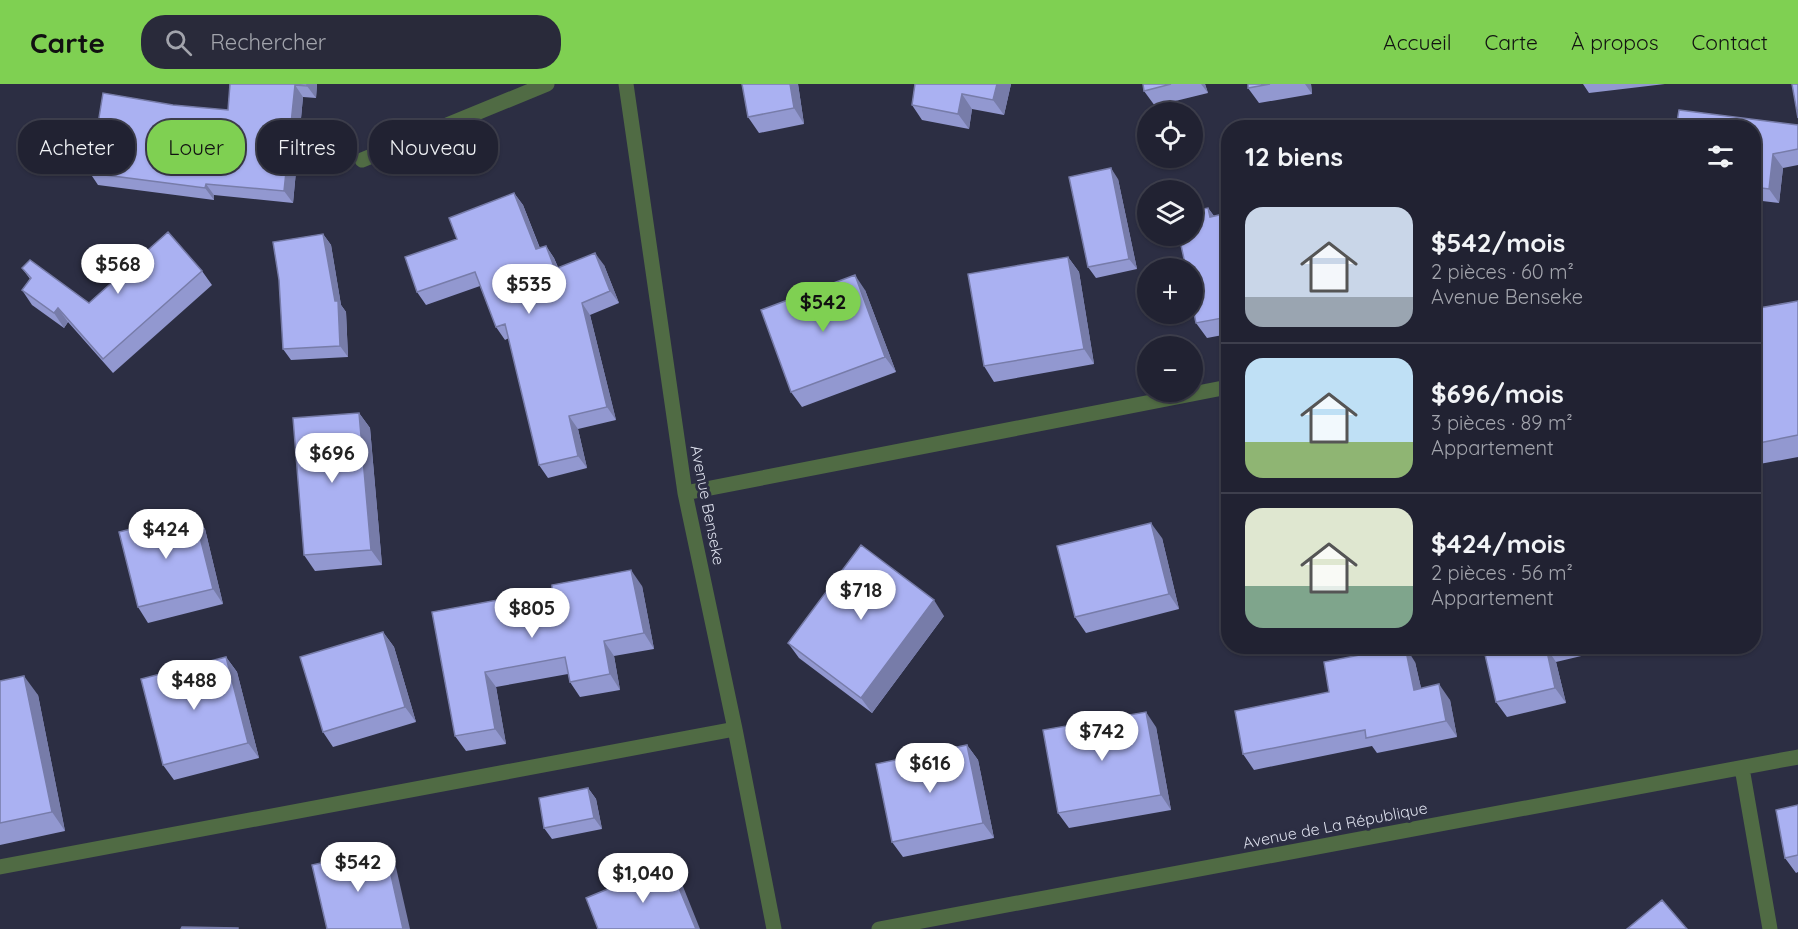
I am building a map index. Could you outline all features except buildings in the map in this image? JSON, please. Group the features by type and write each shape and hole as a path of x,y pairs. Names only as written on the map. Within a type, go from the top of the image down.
{"street":[{"path":"362,160 546,84"},
{"name":"Avenue Benseke","path":"626,84 685,493 774,929"},
{"path":"685,493 1221,388"},
{"path":"0,867 735,729"},
{"name":"Avenue de La République","path":"879,929 1798,757"},
{"path":"1742,768 1770,929"}]}
